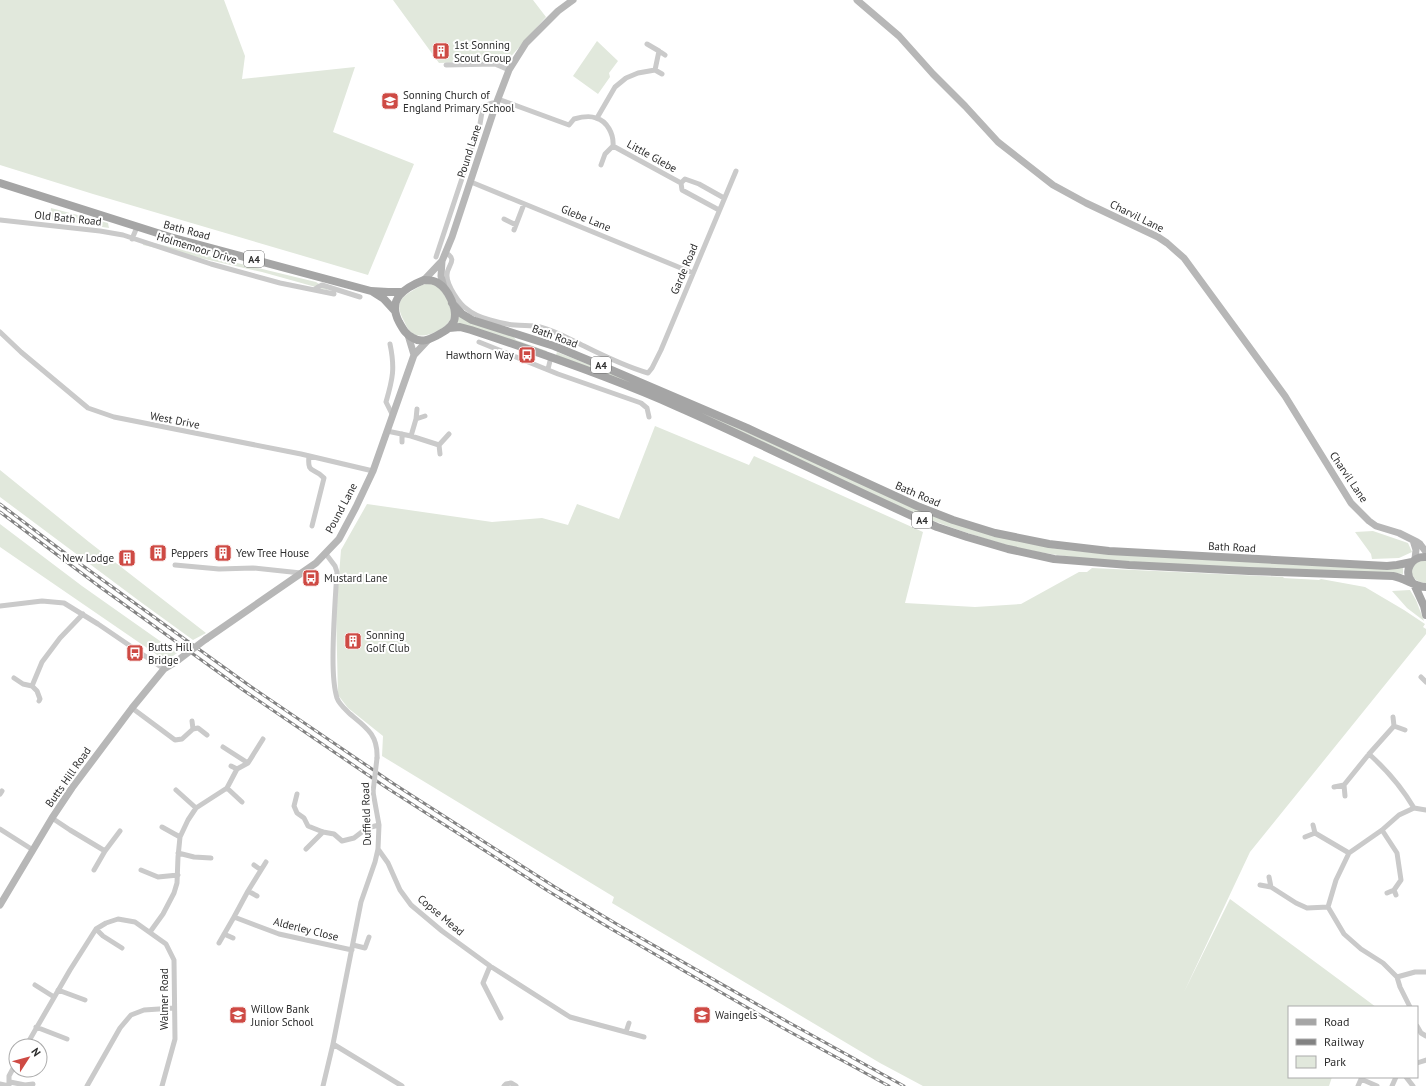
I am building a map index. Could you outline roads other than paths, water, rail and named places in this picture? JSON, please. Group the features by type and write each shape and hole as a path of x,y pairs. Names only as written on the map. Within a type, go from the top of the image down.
{"main road":[{"name":"Bath Road","path":"0,183 189,242 371,291 402,292"},
{"path":"424,280 434,281 444,287 452,303 455,318 449,328 428,340 420,341 408,335 395,311 396,302 402,292 424,280"},
{"name":"Bath Road","path":"371,291 384,299 395,311"},
{"name":"Bath Road","path":"452,303 462,314 472,320 554,346 716,414 917,506 948,518 995,532 1049,544 1109,551 1375,565 1397,565 1426,557"},
{"name":"Bath Road","path":"449,328 467,328 620,383 676,406 930,524 1008,549 1054,559 1088,562 1291,574 1393,576 1419,586 1426,587"},
{"path":"551,357 554,346"},
{"path":"1414,560 1409,567 1408,573 1425,611"},
{"path":"1425,611 1426,597"}],"street":[{"name":"Pound Lane","path":"424,280 439,259 446,253 497,101 509,70 526,43 558,11 573,0"},
{"name":"Charvil Lane","path":"857,0 899,36 998,142 1053,185 1086,203 1158,237 1168,243 1184,258 1285,396 1351,503 1376,526 1399,533 1425,548"},
{"path":"647,44 665,55"},
{"path":"655,70 659,51"},
{"path":"446,65 495,64 509,70"},
{"path":"439,259 444,233 480,124 483,106 497,101 569,125 574,119 584,116 597,118 615,87 626,78 638,73 655,70 662,74"},
{"name":"Little Glebe","path":"597,118 610,129 614,139 613,146 605,154 601,165"},
{"name":"Little Glebe","path":"613,146 681,183"},
{"name":"Garde Road","path":"446,253 451,256 452,260 447,278 460,302 468,311 507,324 534,326 551,330 585,347 648,373 661,350 736,171"},
{"name":"Little Glebe","path":"681,183 685,179 699,184 724,198"},
{"name":"Glebe Lane","path":"471,182 693,273"},
{"name":"Little Glebe","path":"681,183 682,190 719,210"},
{"path":"504,219 515,227 524,204"},
{"name":"Old Bath Road","path":"0,220 100,231 123,235 132,239"},
{"path":"132,239 137,227"},
{"path":"444,233 452,237"},
{"name":"Holmemoor Drive","path":"132,239 211,264 280,283 334,294"},
{"name":"Pound Lane","path":"439,259 440,276 444,287"},
{"name":"Holmemoor Drive","path":"315,289 322,285 360,297"},
{"name":"West Drive","path":"0,332 21,352 88,408 114,417 144,424 309,456 373,471"},
{"path":"408,335 414,355"},
{"name":"Pound Lane","path":"164,669 316,563 339,539 373,471 414,355 428,340"},
{"path":"479,342 558,374 641,403 647,408 649,417"},
{"path":"390,344 394,360 392,380 386,402 393,416"},
{"path":"548,369 551,357"},
{"path":"411,436 417,409"},
{"path":"416,419 424,416"},
{"path":"387,431 411,436 439,445"},
{"path":"402,434 402,442"},
{"path":"440,454 439,445 449,434"},
{"path":"309,456 308,465 311,470 319,473 324,478 312,526"},
{"path":"1412,540 1416,550 1414,560"},
{"name":"Duffield Road","path":"323,1086 361,902 376,862 379,825 373,792 377,758 375,740 365,726 344,708 337,698 333,670 333,646 337,572 335,566 326,554"},
{"path":"176,565 219,568 253,568 302,573"},
{"path":"0,606 42,601 64,603 83,614 164,669"},
{"path":"32,686 42,662 60,638 83,614"},
{"name":"Butts Hill Road","path":"0,905 52,818 72,788 132,708 164,669"},
{"path":"1421,677 1426,682"},
{"path":"14,678 23,684 32,686 37,691 40,699 39,701"},
{"path":"132,708 175,740 182,739 193,729 198,728 207,735"},
{"path":"1334,787 1344,785 1394,726 1393,718"},
{"path":"192,721 193,729"},
{"path":"1394,726 1405,730"},
{"path":"150,932 163,914 174,894 178,875 180,837 188,820 196,808 227,788 237,769 248,763 263,739"},
{"path":"223,747 248,763"},
{"path":"1369,754 1384,767 1402,787 1414,808"},
{"path":"231,766 237,769"},
{"path":"1344,785 1345,796"},
{"path":"227,788 242,802"},
{"path":"176,790 196,808"},
{"path":"297,794 294,806 297,813 304,818 308,826 323,832 334,834 342,841 354,838 367,828 379,825"},
{"path":"1410,1006 1400,987 1397,977 1383,963 1344,934 1328,907 1336,880 1349,853 1382,830 1399,815 1414,808 1426,810"},
{"path":"52,818 105,851"},
{"path":"1312,825 1315,833 1349,853"},
{"path":"162,827 180,837"},
{"path":"0,829 33,850"},
{"path":"1382,830 1397,853 1401,880 1395,893 1387,893"},
{"path":"94,870 105,851 120,831"},
{"path":"306,849 323,832"},
{"path":"1305,837 1315,833"},
{"name":"Copse Mead","path":"378,849 388,863 400,890 411,905 442,931 490,966 570,1016 644,1037"},
{"path":"178,853 194,857 211,858"},
{"path":"219,943 266,862"},
{"path":"254,865 261,870"},
{"path":"141,870 158,877 178,875"},
{"path":"1270,877 1271,887"},
{"path":"1260,885 1271,887 1296,904 1307,908 1328,907"},
{"path":"248,892 257,896"},
{"name":"Alderley Close","path":"234,917 279,934 352,948"},
{"name":"Walmer Road","path":"96,929 106,922 118,919 135,922 166,944 174,960 175,1040 162,1086"},
{"path":"30,1038 96,929 103,936 122,948"},
{"path":"224,934 233,938"},
{"path":"352,948 365,948 369,937"},
{"path":"490,966 484,983 500,1018"},
{"path":"1397,977 1415,972 1426,972"},
{"path":"34,985 54,997"},
{"path":"58,990 85,1000"},
{"path":"87,1086 120,1028 131,1015 144,1010 174,1008"},
{"path":"626,1032 629,1023"},
{"path":"36,1028 67,1039"},
{"path":"1418,1028 1421,1033 1426,1036"},
{"path":"332,1044 402,1086"},
{"path":"1358,1086 1361,1078 1377,1086"},
{"path":"1407,1078 1413,1086"},
{"path":"504,1086 511,1083 516,1086"},
{"path":"0,1084 33,1084"}],"railway":[{"path":"0,504 61,550 250,686 394,784 555,887 620,926 904,1086"},
{"path":"0,512 100,587 243,690 387,788 548,891 613,930 781,1027 889,1086"}],"place":[{"name":"1st Sonning Scout Group","path":"441,51"},
{"name":"Sonning Church of England Primary School","path":"390,101"},
{"name":"Hawthorn Way","path":"527,355"},
{"name":"Peppers","path":"158,553"},
{"name":"Yew Tree House","path":"223,553"},
{"name":"New Lodge","path":"127,558"},
{"name":"Mustard Lane","path":"311,578"},
{"name":"Sonning Golf Club","path":"353,641"},
{"name":"Butts Hill Bridge","path":"135,653"},
{"name":"Willow Bank Junior School","path":"238,1015"},
{"name":"Waingels","path":"702,1015"}]}
